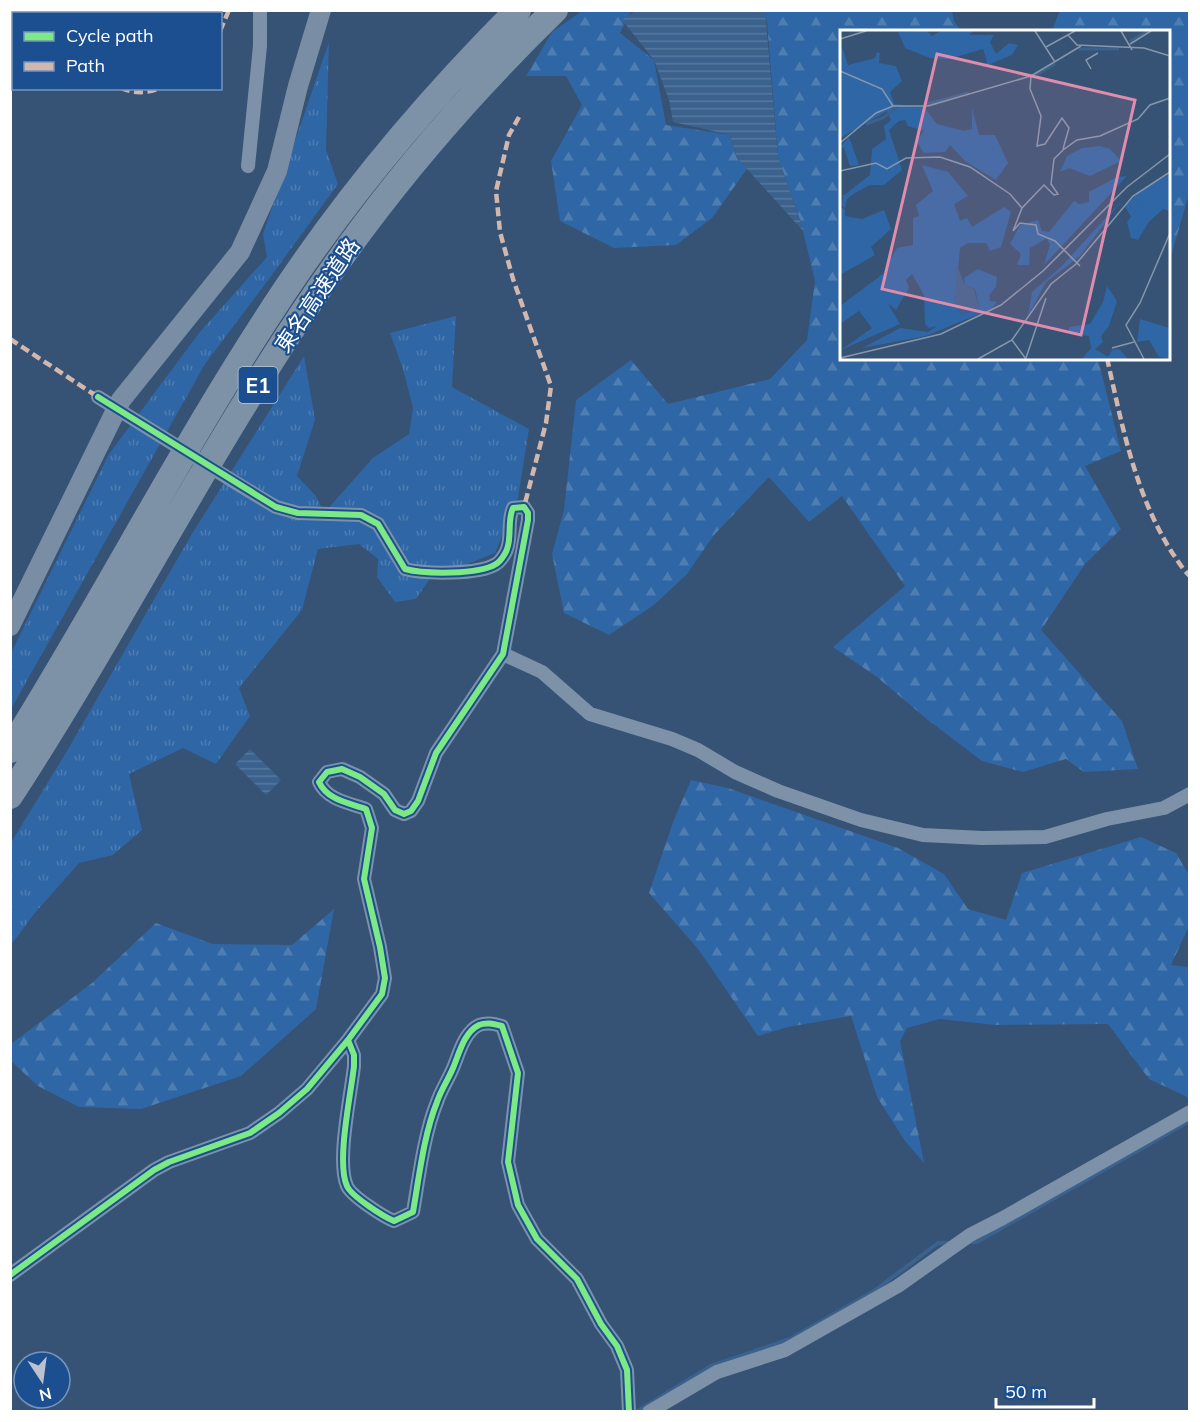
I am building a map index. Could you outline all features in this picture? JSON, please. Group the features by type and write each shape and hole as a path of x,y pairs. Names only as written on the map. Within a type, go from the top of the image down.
{"highway":[{"name":"東名高速道路","path":"10,750 177,465 284,292 338,215 386,153 462,65 518,10"},
{"name":"東名高速道路","path":"10,796 72,697 215,452 302,315 359,232 448,121 555,10"}],"street":[{"path":"248,166 260,46 260,10"},
{"path":"10,626 121,400 240,252 276,171 321,10"},
{"path":"10,1275 154,1170 169,1162 250,1133 279,1113 307,1089 348,1040 382,994 385,978 364,879 372,828 366,809 331,796 323,790 319,782 327,772 342,769 360,777 384,794 395,810 404,814 411,811 418,801 435,753 503,654 528,520 528,513 524,507 513,508 510,514 507,549 497,563 481,570 420,573 405,569 378,524 362,515 298,513 276,507 98,397"},
{"path":"503,654 542,672 590,714 672,739 698,750 735,772 778,791 861,820 923,835 982,838 1045,837 1107,819 1164,808 1190,794"},
{"path":"348,1040 354,1055 354,1066 343,1155 347,1188 386,1218 394,1221 413,1212 424,1150 436,1103 453,1069 459,1050 478,1025 491,1023 502,1026 518,1073 508,1162 518,1205 537,1239 577,1279 601,1324 617,1346 627,1370 629,1410"},
{"path":"649,1412 717,1372 785,1350 898,1286 970,1235 1190,1112"}],"green space":[{"path":"11,10 73,10 73,12 12,12 11,64"},
{"path":"1060,10 1189,11 1189,194 1171,256 1170,30 1052,30"},
{"path":"582,11 631,11 620,33 654,60 666,125 730,135 737,158 747,169 712,218 676,245 614,248 560,221 551,161 582,105 566,76 526,76 552,32"},
{"path":"763,11 952,11 954,21 960,30 840,30 840,360 1098,360 1121,451 1085,466 1121,529 1085,564 1041,630 1122,721 1138,769 1084,772 1066,759 1023,772 982,761 877,677 833,647 905,586 842,496 809,522 769,477 714,535 687,574 654,605 609,635 564,613 552,554 564,510 576,400 631,360 668,404 770,379 807,340 815,281 801,223 778,157 767,22"},
{"path":"329,42 326,150 338,184 205,364 11,709 11,653 109,454 199,333 267,257 263,234"},
{"path":"456,316 452,387 529,429 518,498 495,553 433,574 416,599 395,602 377,577 378,559 359,544 318,549 302,610 239,688 250,716 216,764 183,748 129,774 142,830 113,855 79,863 34,914 11,945 10,844 67,751 190,537 304,356 315,420 297,476 316,496 324,513 373,458 409,434 413,408 403,369 390,333"},
{"path":"691,780 728,788 898,848 944,874 968,909 1006,920 1022,873 1141,837 1176,853 1189,875 1189,926 1171,965 1189,967 1189,1098 1149,1079 1108,1024 995,1025 940,1019 907,1028 900,1041 924,1163 905,1141 877,1097 851,1016 788,1027 758,1036 698,949 649,893 673,822"},
{"path":"334,909 316,1009 241,1076 141,1109 79,1107 38,1086 11,1061 11,1044 92,983 156,923 213,944 292,945"}],"shaded area":[{"path":"635,11 765,11 778,157 804,232 737,158 730,135 673,122 669,100 654,60 622,20"},
{"path":"250,749 281,780 266,795 235,764"}],"waterway":[{"path":"967,1242 977,1242 1190,1121"},
{"path":"636,1412 711,1366 790,1339 874,1291 938,1243 951,1243"}],"marked path":[{"path":"222,26 229,10"},
{"path":"128,90 141,92 154,90"},
{"path":"519,117 509,135 496,191 500,232 513,279 551,386 546,423 524,507"},
{"path":"10,339 98,397"},
{"path":"1107,360 1124,434 1139,484 1160,531 1173,554 1190,576"}],"cycle path":[{"path":"10,1275 154,1170 169,1162 250,1133 279,1113 307,1089 348,1040 382,994 385,978 364,879 372,828 366,809 333,797 319,782 327,772 342,769 360,777 384,794 395,810 404,814 411,811 418,801 436,753 503,654 528,520 528,513 524,507 513,508 506,551 498,563 488,568 465,572 425,572 405,569 378,524 361,515 298,513 276,507 98,397"},
{"path":"348,1040 354,1055 354,1066 344,1145 344,1175 347,1186 355,1195 394,1221 413,1212 422,1156 432,1114 466,1038 479,1025 488,1023 502,1026 518,1073 508,1162 518,1205 537,1239 577,1279 601,1324 617,1346 627,1370 629,1412"}]}
